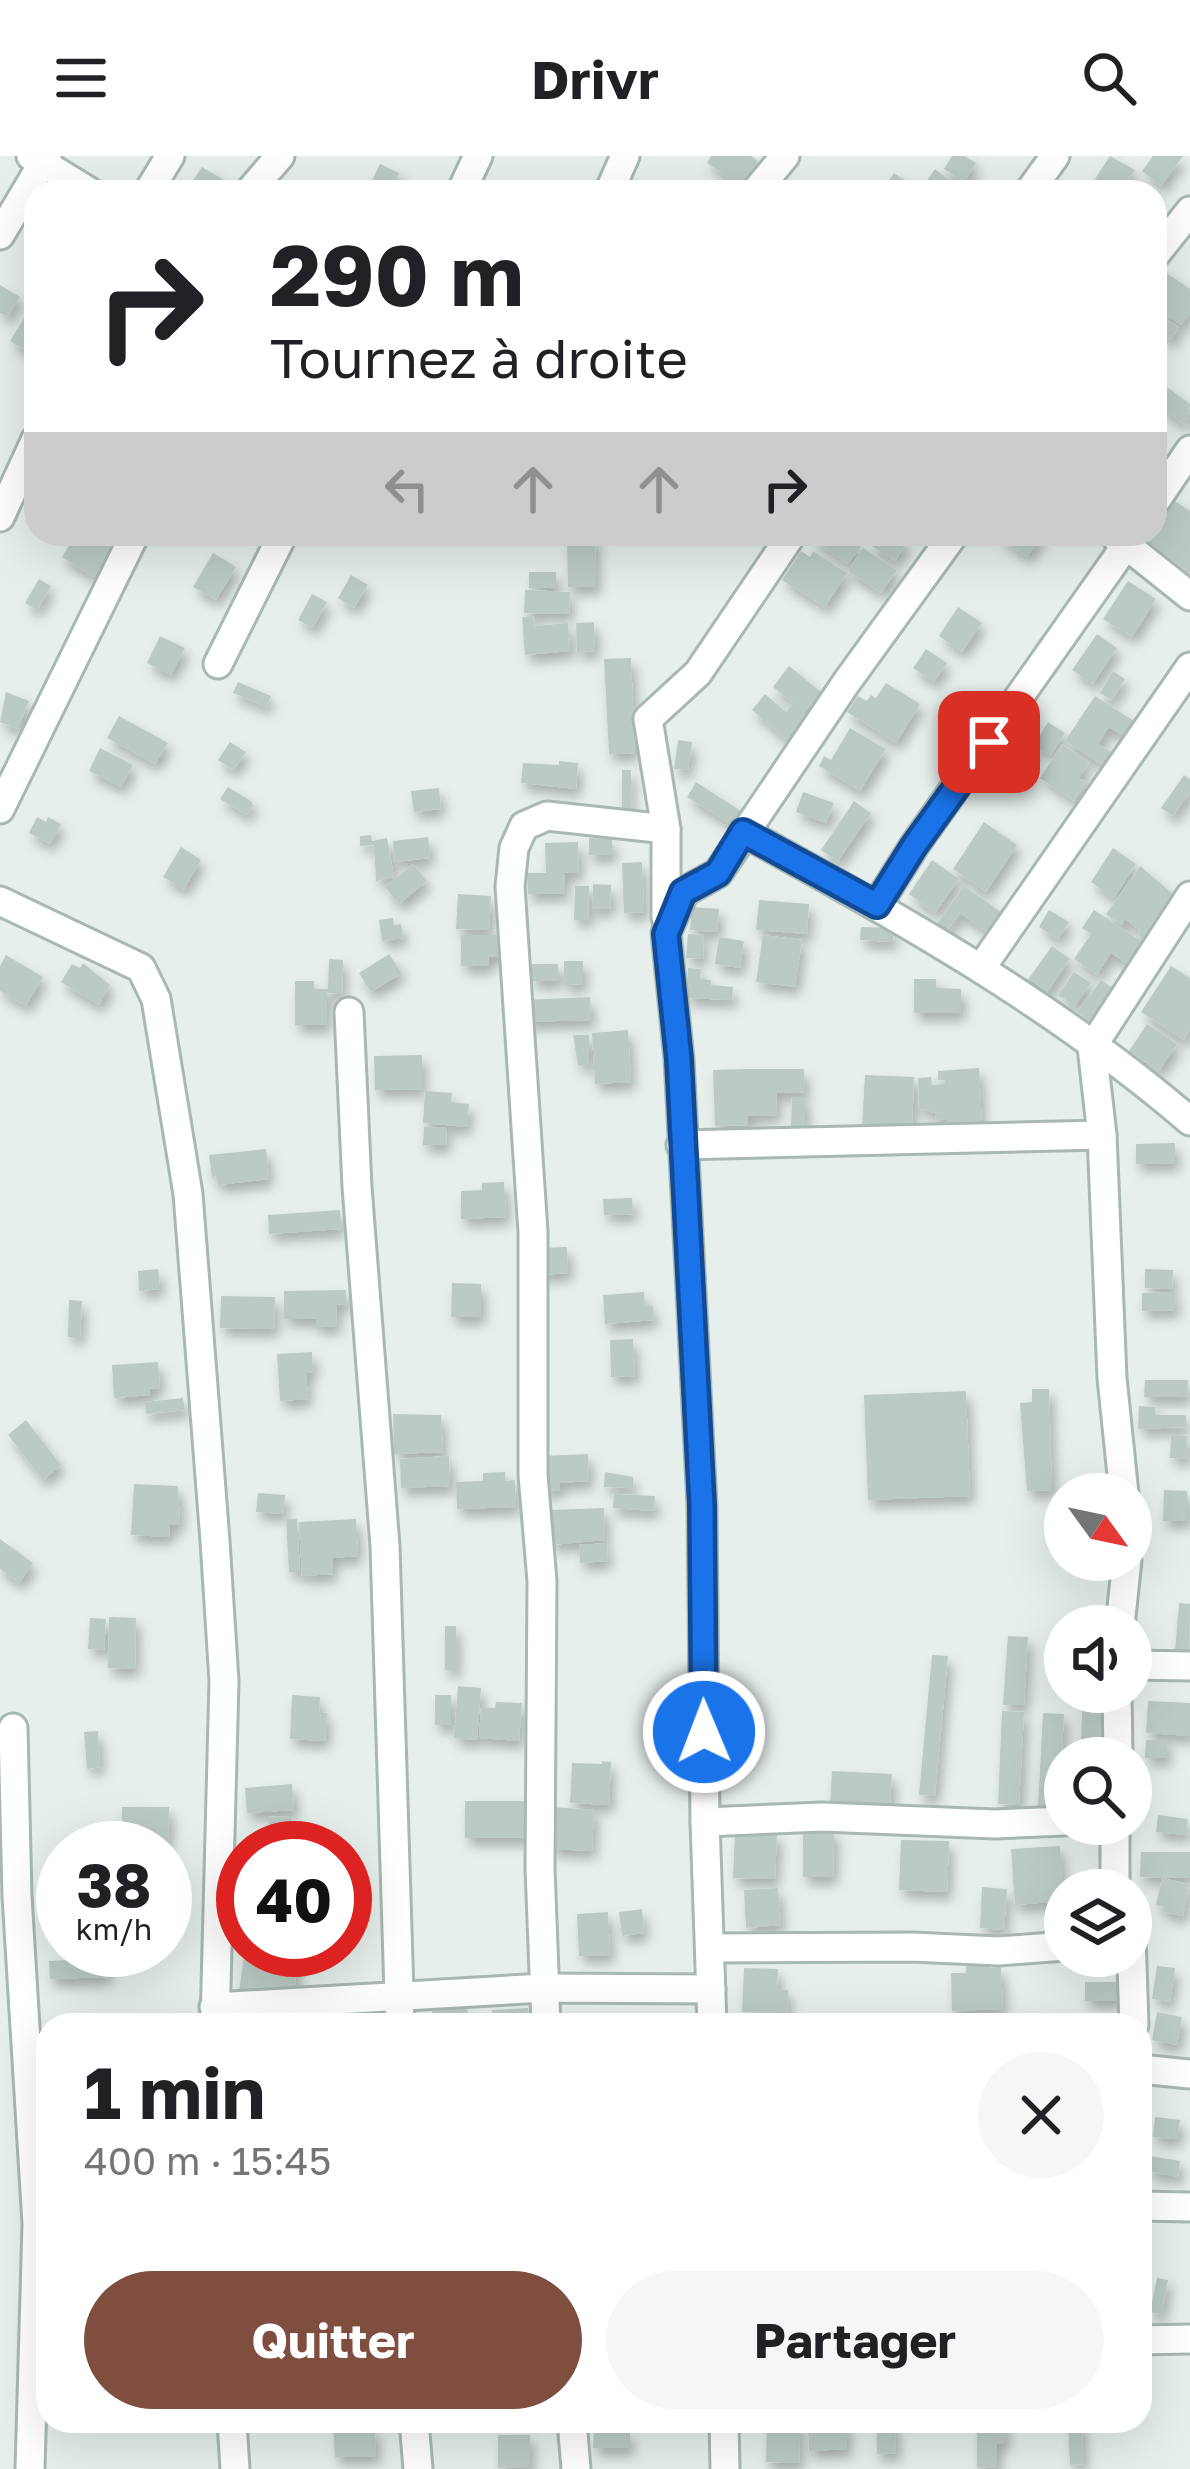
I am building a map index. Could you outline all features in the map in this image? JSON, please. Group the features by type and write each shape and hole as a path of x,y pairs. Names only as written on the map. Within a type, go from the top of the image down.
{"street":[{"path":"259,180 280,156"},
{"path":"764,180 785,156"},
{"path":"41,158 73,180"},
{"path":"0,235 24,190"},
{"path":"1167,240 1190,211"},
{"path":"1167,484 1190,450"},
{"path":"0,517 24,465"},
{"path":"0,808 129,546"},
{"path":"218,664 277,546"},
{"path":"712,2013 702,1505 679,1059 666,934 666,829 648,719 698,673 784,546"},
{"path":"666,934 683,892 718,873 946,546"},
{"path":"877,905 1119,546"},
{"path":"1133,546 1190,596"},
{"path":"980,968 1190,668"},
{"path":"545,2013 539,1757 542,1581 533,1475 534,1255 510,886 514,848 524,826 547,816 666,829"},
{"path":"743,832 980,968 1125,1065 1190,1121"},
{"path":"1122,1473 1112,1378 1102,1135 1092,1047 1190,896"},
{"path":"0,901 141,968 160,1018 188,1194 224,1681 214,2013"},
{"path":"350,1012 356,1186 386,1546 400,2013"},
{"path":"681,1145 1102,1135"},
{"path":"1152,1665 1190,1666"},
{"path":"13,1728 16,1896 36,2194"},
{"path":"705,1822 822,1817 1044,1822"},
{"path":"710,1948 1044,1948"},
{"path":"1133,1977 1134,2013"},
{"path":"242,2013 399,1996 544,1988 711,1989"},
{"path":"1152,2070 1190,2074"},
{"path":"1152,2206 1190,2207"},
{"path":"30,2469 36,2285"},
{"path":"1152,2340 1190,2339"},
{"path":"233,2433 235,2469"},
{"path":"415,2433 418,2469"},
{"path":"573,2433 576,2469"},
{"path":"724,2433 725,2469"}],"building":[{"path":"711,156 751,156 758,161 745,180 732,180 707,163"},
{"path":"952,156 965,156 976,163 965,180 944,169"},
{"path":"1110,156 1135,170 1128,180 1094,180"},
{"path":"1153,156 1183,156 1165,180 1153,180 1142,171"},
{"path":"380,164 399,173 395,180 372,180"},
{"path":"202,167 224,180 193,180"},
{"path":"935,169 949,180 927,180"},
{"path":"1167,273 1190,289 1190,313 1181,325 1167,315"},
{"path":"0,285 20,297 7,317 0,313"},
{"path":"24,318 24,349 10,341"},
{"path":"1167,320 1179,327 1171,340 1167,338"},
{"path":"1167,387 1190,404 1186,426 1167,412"},
{"path":"1175,501 1190,511 1186,570 1149,546 1167,546 1167,513"},
{"path":"69,546 112,548 94,577 62,557"},
{"path":"567,546 595,546 596,587 568,587"},
{"path":"822,546 861,546 848,564"},
{"path":"872,546 905,546 895,561"},
{"path":"1012,546 1035,546 1027,557"},
{"path":"863,548 897,570 881,593 848,571"},
{"path":"801,551 810,557 813,551 847,573 825,607 782,580"},
{"path":"213,553 236,567 216,600 193,587"},
{"path":"529,572 556,572 556,588 529,588"},
{"path":"351,575 368,585 354,608 338,598"},
{"path":"39,579 51,586 37,610 25,603"},
{"path":"1128,581 1156,599 1132,637 1103,619"},
{"path":"525,590 570,592 569,614 524,613"},
{"path":"312,594 327,602 313,628 298,620"},
{"path":"958,607 982,623 962,652 939,636"},
{"path":"533,616 534,626 568,623 570,651 525,655 522,617"},
{"path":"594,622 595,651 577,652 576,623"},
{"path":"1097,634 1117,648 1093,684 1072,670"},
{"path":"160,636 185,648 171,675 147,663"},
{"path":"926,649 947,663 934,682 913,668"},
{"path":"631,658 635,753 609,754 604,659"},
{"path":"789,666 826,696 789,741 752,710 765,694 786,712 793,703 773,687"},
{"path":"1113,671 1125,679 1112,700 1100,693"},
{"path":"238,682 271,696 266,707 233,693"},
{"path":"886,683 920,704 896,743 847,712 858,696 867,701 871,695 876,698"},
{"path":"6,692 29,701 18,729 0,722"},
{"path":"1095,696 1140,725 1130,740 1109,727 1098,744 1120,758 1112,771 1065,741"},
{"path":"119,716 168,743 155,764 107,738"},
{"path":"1048,722 1065,733 1051,755 1034,745"},
{"path":"850,728 886,749 860,791 819,766 824,756 831,760"},
{"path":"678,740 692,742 688,770 674,769"},
{"path":"230,742 246,752 234,770 218,760"},
{"path":"1062,744 1089,763 1079,778 1086,782 1074,801 1040,778"},
{"path":"100,748 133,765 121,787 89,771"},
{"path":"559,761 578,763 576,789 521,783 523,763 559,765"},
{"path":"622,770 631,770 631,808 622,808"},
{"path":"1184,775 1190,779 1190,792 1173,816 1161,808"},
{"path":"696,782 747,815 738,829 687,797"},
{"path":"228,787 251,801 247,815 220,799"},
{"path":"439,788 441,809 414,812 411,791"},
{"path":"803,792 834,803 826,823 796,812"},
{"path":"854,801 871,813 838,861 821,850"},
{"path":"37,817 61,824 50,844 29,833"},
{"path":"984,822 1017,845 986,892 953,869"},
{"path":"371,835 372,841 387,838 394,877 376,881 374,845 360,846 360,836"},
{"path":"428,837 430,858 395,862 393,841"},
{"path":"589,838 612,839 612,855 589,855"},
{"path":"578,842 579,873 564,873 565,893 528,894 527,873 546,873 545,843"},
{"path":"181,847 201,860 184,889 163,877"},
{"path":"1113,848 1136,864 1114,898 1091,882"},
{"path":"932,860 959,879 935,913 909,894"},
{"path":"642,862 644,912 624,913 622,863"},
{"path":"413,864 427,881 399,904 385,887"},
{"path":"1140,866 1180,900 1148,943 1125,919 1121,925 1106,914"},
{"path":"593,884 611,885 610,909 592,909"},
{"path":"575,886 589,886 588,920 574,920"},
{"path":"964,886 1004,914 990,934 960,913 946,932 936,925"},
{"path":"458,894 491,896 489,930 456,929"},
{"path":"759,900 809,904 807,934 756,930"},
{"path":"692,907 719,909 717,932 690,930"},
{"path":"1049,910 1069,922 1058,939 1039,927"},
{"path":"1094,910 1149,946 1134,968 1111,953 1097,975 1074,959 1091,934 1082,928"},
{"path":"393,918 394,925 401,924 403,938 382,941 379,920"},
{"path":"861,927 894,928 893,942 860,940"},
{"path":"688,934 704,935 703,959 686,958"},
{"path":"461,935 499,935 503,957 489,957 489,966 461,966"},
{"path":"763,935 802,940 795,987 756,982"},
{"path":"719,937 744,941 740,968 715,964"},
{"path":"1052,946 1070,959 1046,994 1027,981"},
{"path":"389,954 402,973 371,992 359,973"},
{"path":"6,955 43,977 26,1006 0,991 0,966"},
{"path":"329,959 343,960 342,994 327,993 327,1025 295,1025 295,981 314,981 314,989 328,989"},
{"path":"564,961 583,961 583,984 564,985"},
{"path":"83,963 110,985 99,1005 61,982 72,964 80,968"},
{"path":"532,964 558,964 558,981 531,981"},
{"path":"1171,966 1190,978 1190,1030 1184,1040 1141,1012"},
{"path":"688,968 701,969 700,979 711,980 711,985 733,987 732,1000 686,998"},
{"path":"1074,972 1091,983 1075,1006 1058,995"},
{"path":"914,979 936,979 936,988 961,989 961,1013 914,1013"},
{"path":"1101,980 1117,991 1094,1024 1077,1012"},
{"path":"590,997 591,1020 525,1022 524,1000"},
{"path":"1147,1024 1177,1044 1159,1071 1129,1051"},
{"path":"628,1030 631,1082 595,1084 592,1033"},
{"path":"573,1035 589,1035 589,1065 578,1065"},
{"path":"422,1055 422,1089 375,1090 374,1056"},
{"path":"979,1068 982,1128 946,1129 946,1119 936,1120 935,1113 919,1108 918,1078 931,1077 932,1085 945,1084 938,1080 938,1071"},
{"path":"804,1069 805,1092 776,1093 777,1115 748,1116 748,1125 715,1126 713,1070"},
{"path":"865,1075 914,1077 912,1129 862,1127"},
{"path":"425,1091 452,1093 451,1102 469,1104 467,1127 423,1123"},
{"path":"792,1097 805,1097 805,1127 791,1127"},
{"path":"424,1127 447,1127 446,1145 423,1145"},
{"path":"1175,1143 1175,1163 1136,1164 1136,1144"},
{"path":"266,1149 269,1179 218,1185 217,1176 212,1177 209,1155"},
{"path":"504,1182 506,1217 461,1219 461,1191"},
{"path":"632,1198 633,1214 604,1215 603,1199"},
{"path":"340,1210 341,1229 269,1234 268,1215"},
{"path":"567,1247 568,1273 539,1275 538,1248"},
{"path":"158,1269 160,1289 139,1291 138,1271"},
{"path":"1145,1269 1173,1270 1172,1289 1145,1288"},
{"path":"452,1283 481,1284 481,1317 451,1317"},
{"path":"346,1290 346,1305 336,1305 337,1326 316,1327 316,1319 284,1319 284,1291"},
{"path":"644,1292 645,1306 653,1306 654,1320 605,1324 603,1295"},
{"path":"1175,1292 1175,1310 1142,1311 1142,1293"},
{"path":"221,1296 275,1297 274,1329 220,1328"},
{"path":"69,1300 82,1301 80,1337 68,1337"},
{"path":"633,1339 635,1376 611,1377 610,1340"},
{"path":"312,1352 313,1372 306,1373 308,1399 280,1401 277,1354"},
{"path":"158,1362 160,1388 150,1389 150,1395 114,1398 112,1365"},
{"path":"1145,1380 1188,1380 1187,1397 1144,1397"},
{"path":"1032,1389 1049,1389 1051,1473 1044,1473 1044,1490 1027,1491 1020,1403 1032,1402"},
{"path":"966,1391 970,1496 868,1500 864,1395"},
{"path":"183,1398 185,1410 146,1414 145,1402"},
{"path":"1139,1406 1155,1407 1155,1415 1186,1415 1186,1427 1138,1429"},
{"path":"393,1414 441,1415 443,1452 394,1454"},
{"path":"26,1420 61,1465 43,1480 8,1435"},
{"path":"1171,1435 1187,1436 1186,1459 1170,1458"},
{"path":"588,1454 589,1481 560,1483 560,1490 542,1491 541,1456"},
{"path":"449,1456 450,1486 401,1488 400,1459"},
{"path":"505,1472 505,1481 515,1480 516,1507 457,1509 456,1482 483,1481 483,1473"},
{"path":"605,1472 633,1477 633,1488 604,1487"},
{"path":"134,1484 178,1486 180,1525 170,1525 169,1537 131,1535"},
{"path":"1164,1490 1187,1491 1187,1521 1163,1521"},
{"path":"258,1493 285,1495 283,1514 256,1512"},
{"path":"614,1494 655,1496 654,1511 613,1508"},
{"path":"604,1508 605,1540 551,1545 550,1510"},
{"path":"286,1519 297,1519 300,1572 289,1572"},
{"path":"356,1519 358,1556 332,1558 333,1574 302,1576 299,1522"},
{"path":"0,1539 33,1563 19,1583 0,1569"},
{"path":"607,1543 608,1561 580,1563 579,1545"},
{"path":"1179,1603 1190,1604 1189,1653 1175,1652"},
{"path":"109,1617 136,1618 135,1669 108,1668"},
{"path":"90,1618 106,1619 104,1650 88,1649"},
{"path":"445,1626 456,1626 456,1670 445,1670"},
{"path":"1008,1636 1028,1637 1024,1705 1003,1705"},
{"path":"932,1655 948,1656 935,1796 919,1795"},
{"path":"458,1686 481,1688 477,1740 454,1738"},
{"path":"292,1695 320,1697 319,1712 327,1713 325,1741 290,1739"},
{"path":"435,1695 451,1695 451,1725 435,1725"},
{"path":"1152,1701 1190,1703 1190,1736 1146,1733"},
{"path":"496,1702 522,1703 519,1741 479,1738 481,1707 495,1708"},
{"path":"1002,1711 1024,1712 1019,1805 998,1804"},
{"path":"1043,1713 1064,1714 1063,1737 1044,1737 1044,1808 1038,1808"},
{"path":"1082,1713 1102,1713 1100,1737 1081,1737"},
{"path":"98,1731 100,1767 87,1769 84,1732"},
{"path":"1152,1740 1167,1740 1167,1758 1152,1758"},
{"path":"611,1762 609,1805 570,1803 572,1763"},
{"path":"832,1771 892,1774 890,1807 830,1804"},
{"path":"292,1784 294,1810 247,1813 245,1788"},
{"path":"465,1801 526,1801 526,1838 465,1838"},
{"path":"122,1807 169,1807 169,1821 122,1821"},
{"path":"553,1807 594,1810 592,1851 550,1849"},
{"path":"1158,1815 1188,1819 1186,1835 1156,1832"},
{"path":"292,1816 292,1821 268,1821 268,1817"},
{"path":"803,1830 834,1830 833,1877 803,1877"},
{"path":"735,1832 777,1833 775,1879 733,1878"},
{"path":"901,1840 949,1841 947,1892 899,1890"},
{"path":"1060,1846 1061,1869 1044,1869 1044,1903 1015,1905 1011,1849"},
{"path":"1141,1852 1190,1852 1190,1878 1152,1877 1152,1869 1140,1869"},
{"path":"1162,1878 1189,1884 1183,1916 1156,1905"},
{"path":"982,1887 1007,1889 1004,1930 980,1928"},
{"path":"778,1888 781,1925 746,1928 744,1890"},
{"path":"642,1909 644,1933 622,1936 619,1912"},
{"path":"608,1912 610,1955 579,1956 577,1914"},
{"path":"990,1961 990,1968 1001,1967 1003,2009 952,2011 951,1973 966,1973 966,1962"},
{"path":"1157,1966 1175,1968 1170,2002 1152,1999"},
{"path":"744,1968 778,1969 777,1989 788,1990 787,2013 742,2012"},
{"path":"241,1977 296,1977 295,1993 239,1991"},
{"path":"1085,1982 1119,1982 1119,2001 1085,2001"},
{"path":"467,2008 468,2013 432,2013"},
{"path":"528,2008 528,2013 492,2013"},
{"path":"1157,2012 1182,2017 1177,2045 1152,2040"},
{"path":"1155,2117 1180,2120 1177,2139 1153,2137"},
{"path":"1152,2156 1180,2161 1178,2177 1152,2172"},
{"path":"1157,2278 1168,2280 1161,2314 1152,2312"},
{"path":"333,2433 375,2433 376,2456 335,2457"},
{"path":"594,2433 630,2433 630,2448 593,2448"},
{"path":"767,2433 800,2433 799,2463 766,2462"},
{"path":"808,2433 846,2433 847,2449 809,2451"},
{"path":"877,2433 895,2433 896,2453 877,2454"},
{"path":"977,2433 1005,2433 1005,2444 997,2444 997,2467 977,2468"},
{"path":"1069,2433 1082,2433 1083,2464 1070,2465"},
{"path":"498,2435 530,2435 530,2467 498,2468"}],"route":[{"path":"704,1732 702,1505 679,1059 666,934 683,892 718,873 743,832 877,905 989,742"}]}
